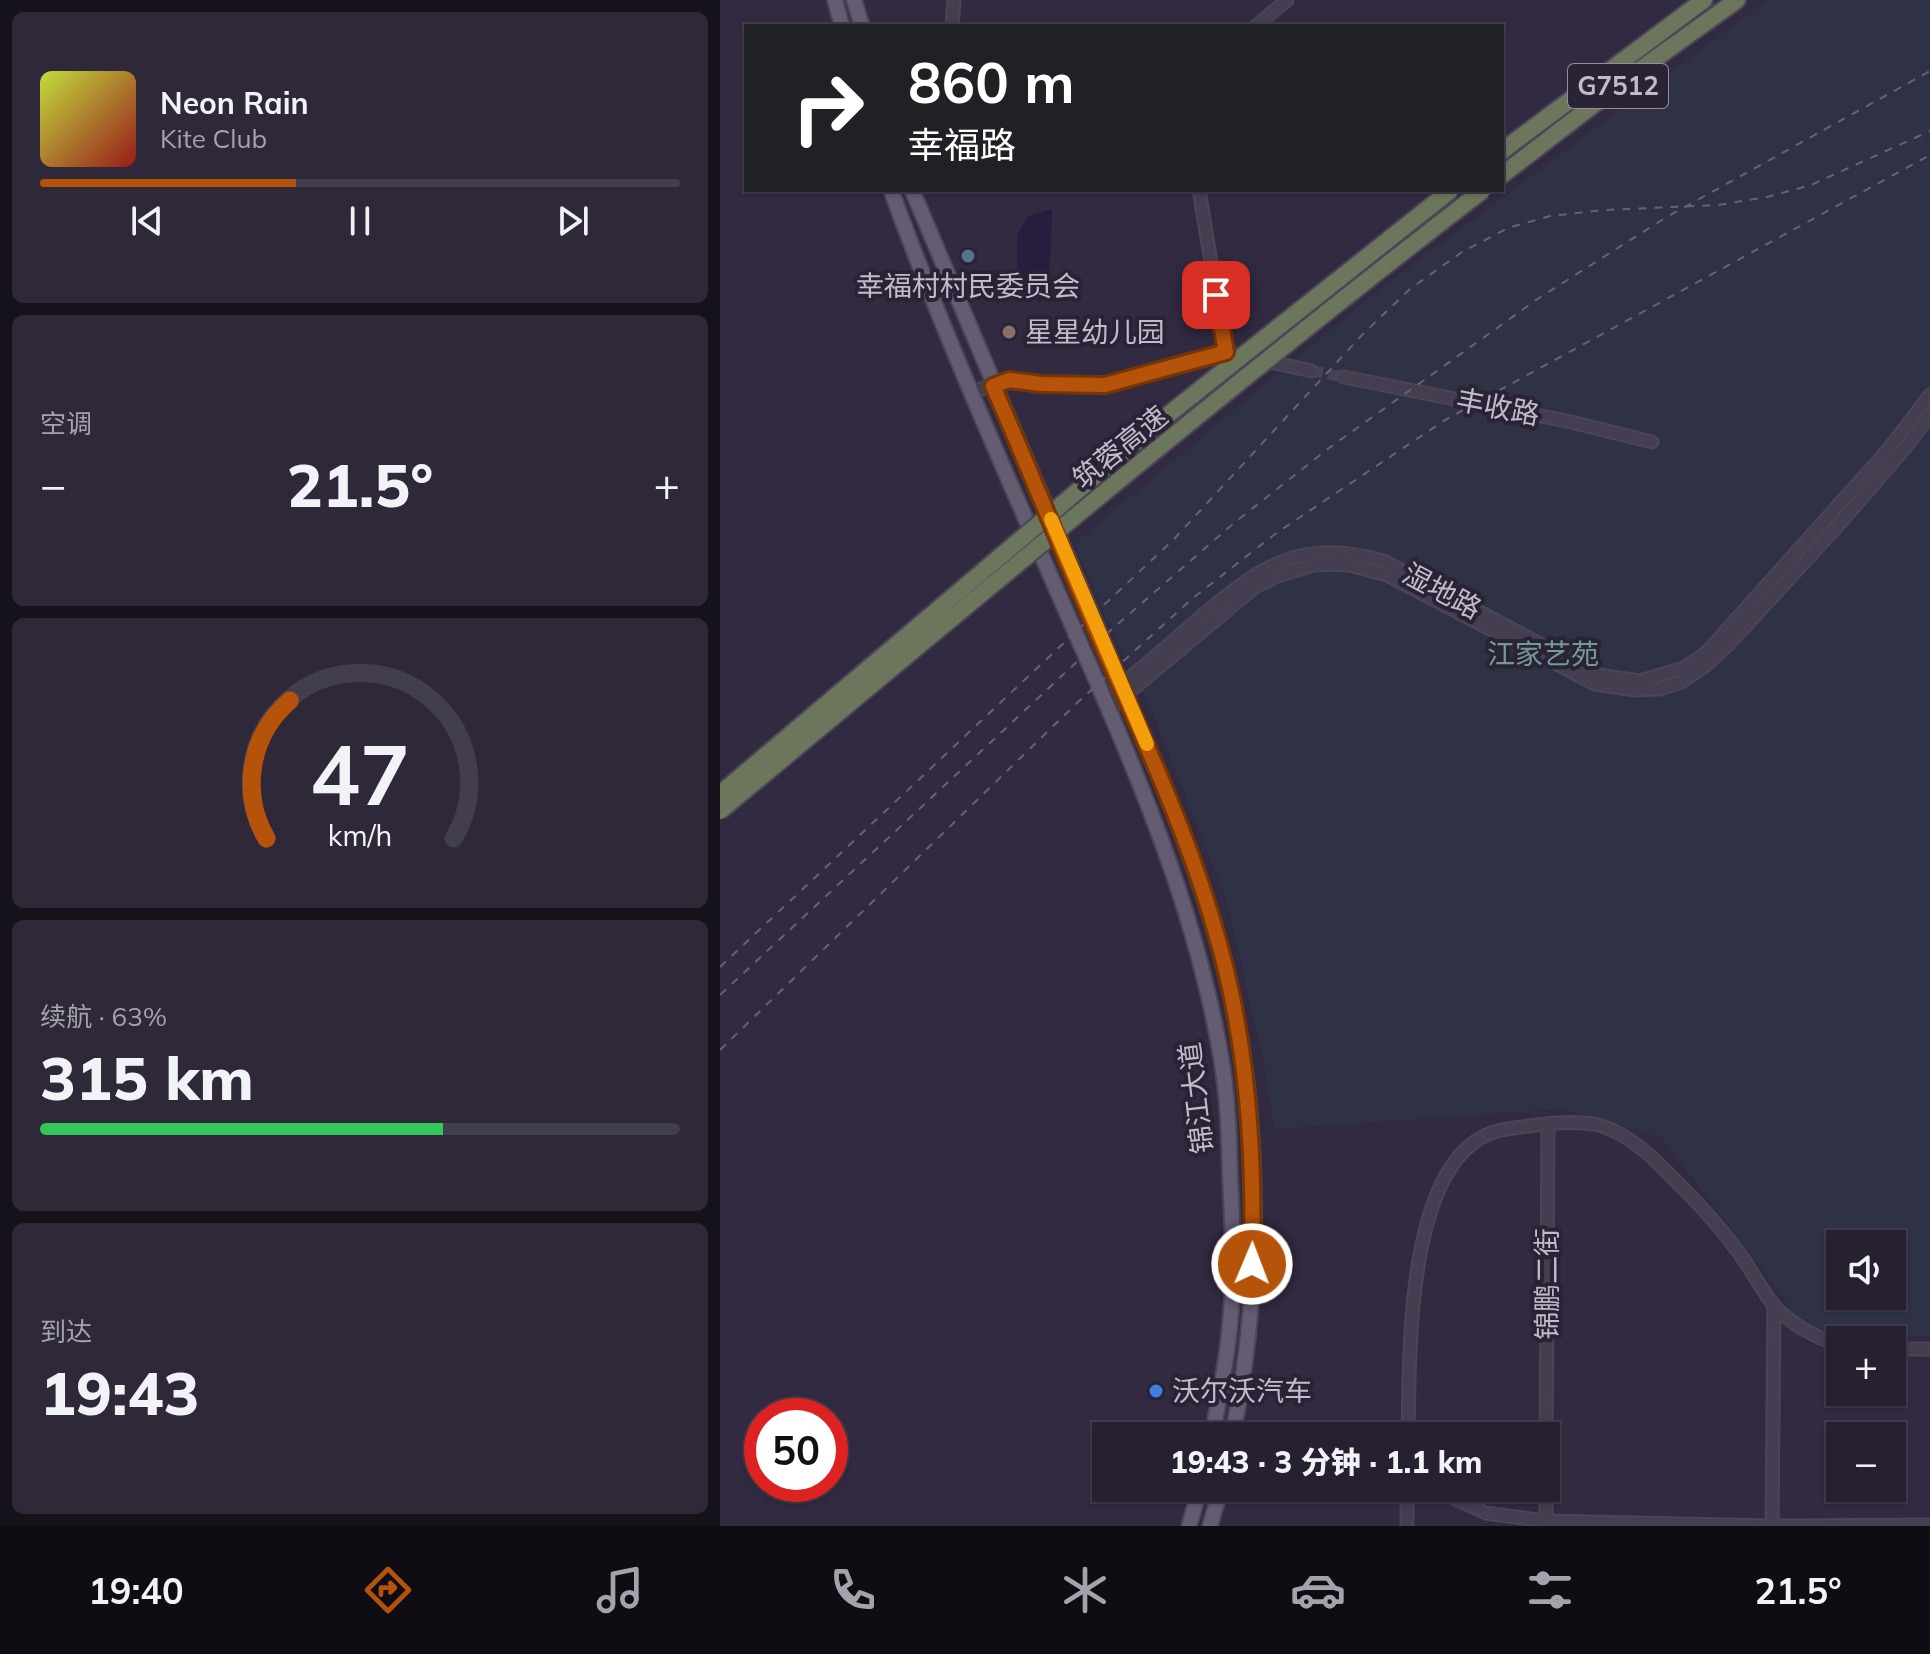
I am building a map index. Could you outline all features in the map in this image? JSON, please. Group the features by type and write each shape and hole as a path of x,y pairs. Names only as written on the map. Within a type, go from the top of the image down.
{"highway":[{"name":"G7512","path":"1504,150 1704,0"},
{"name":"G7512","path":"1504,173 1737,0"},
{"name":"筑蓉高速","path":"720,794 1159,422 1448,192"},
{"name":"筑蓉高速","path":"720,811 1370,276 1480,192"}],"main road":[{"path":"835,0 841,24"},
{"path":"854,0 861,24"},
{"name":"锦江大道","path":"892,192 972,392 1171,862 1193,935 1222,1063 1228,1117 1233,1272 1225,1367 1215,1422"},
{"name":"锦江大道","path":"913,192 1163,785 1210,912 1241,1044 1250,1116 1252,1292 1245,1368 1235,1422"},
{"path":"1189,1526 1196,1502"},
{"path":"1210,1526 1217,1502"}],"street":[{"path":"952,24 954,0"},
{"path":"1258,24 1287,0"},
{"path":"1199,192 1226,352"},
{"path":"972,392 1009,380 1105,385 1226,352 1312,371"},
{"name":"丰收路","path":"1344,377 1571,422 1652,442"},
{"name":"湿地路","path":"1620,684 1684,668 1706,653 1887,451 1930,395"},
{"name":"湿地路","path":"1106,703 1255,587 1313,565 1349,565 1387,575 1620,684 1660,689 1681,682 1704,667 1729,644 1833,531 1930,415"},
{"path":"1408,1422 1411,1312 1429,1221 1448,1170 1469,1143 1496,1130 1548,1124 1598,1125 1638,1144 1699,1204 1738,1251 1774,1306 1802,1327 1826,1338"},
{"name":"锦鹏二街","path":"1546,1422 1548,1124"},
{"path":"1772,1526 1774,1306"},
{"path":"1906,1349 1930,1349"},
{"path":"1407,1502 1407,1526"},
{"path":"1462,1502 1486,1513 1546,1524 1930,1525"},
{"path":"1546,1502 1546,1524"}],"green space":[{"name":"江家艺苑","path":"1768,0 1930,0 1930,1336 1906,1336 1906,1326 1826,1326 1826,1337 1793,1337 1788,1304 1662,1138 1563,1109 1274,1129 1265,1069 1228,905 1152,711 1107,621 1075,543 1377,291"}],"shaded area":[{"path":"1052,209 1050,264 1040,303 1024,290 1017,277 1017,235 1028,216"}],"tunnel":[{"path":"1312,371 1344,377"}],"railway":[{"path":"720,995 1112,629 1234,523 1329,448 1539,298 1665,218 1930,71"},
{"path":"720,967 1174,539 1362,335 1410,289 1462,252 1508,228 1550,216 1604,210 1718,205 1767,197 1811,185 1930,131"},
{"path":"720,1050 1078,702 1193,598 1275,534 1445,420 1930,155"}],"slow traffic":[{"path":"1051,519 1147,744"}],"place":[{"name":"幸福村村民委员会","path":"968,256"},
{"name":"星星幼儿园","path":"1009,332"},
{"name":"沃尔沃汽车","path":"1156,1391"}],"route":[{"path":"1216,295 1226,352 1105,385 1009,380 993,386 1153,759 1210,912 1241,1044 1250,1116 1252,1264"}]}
